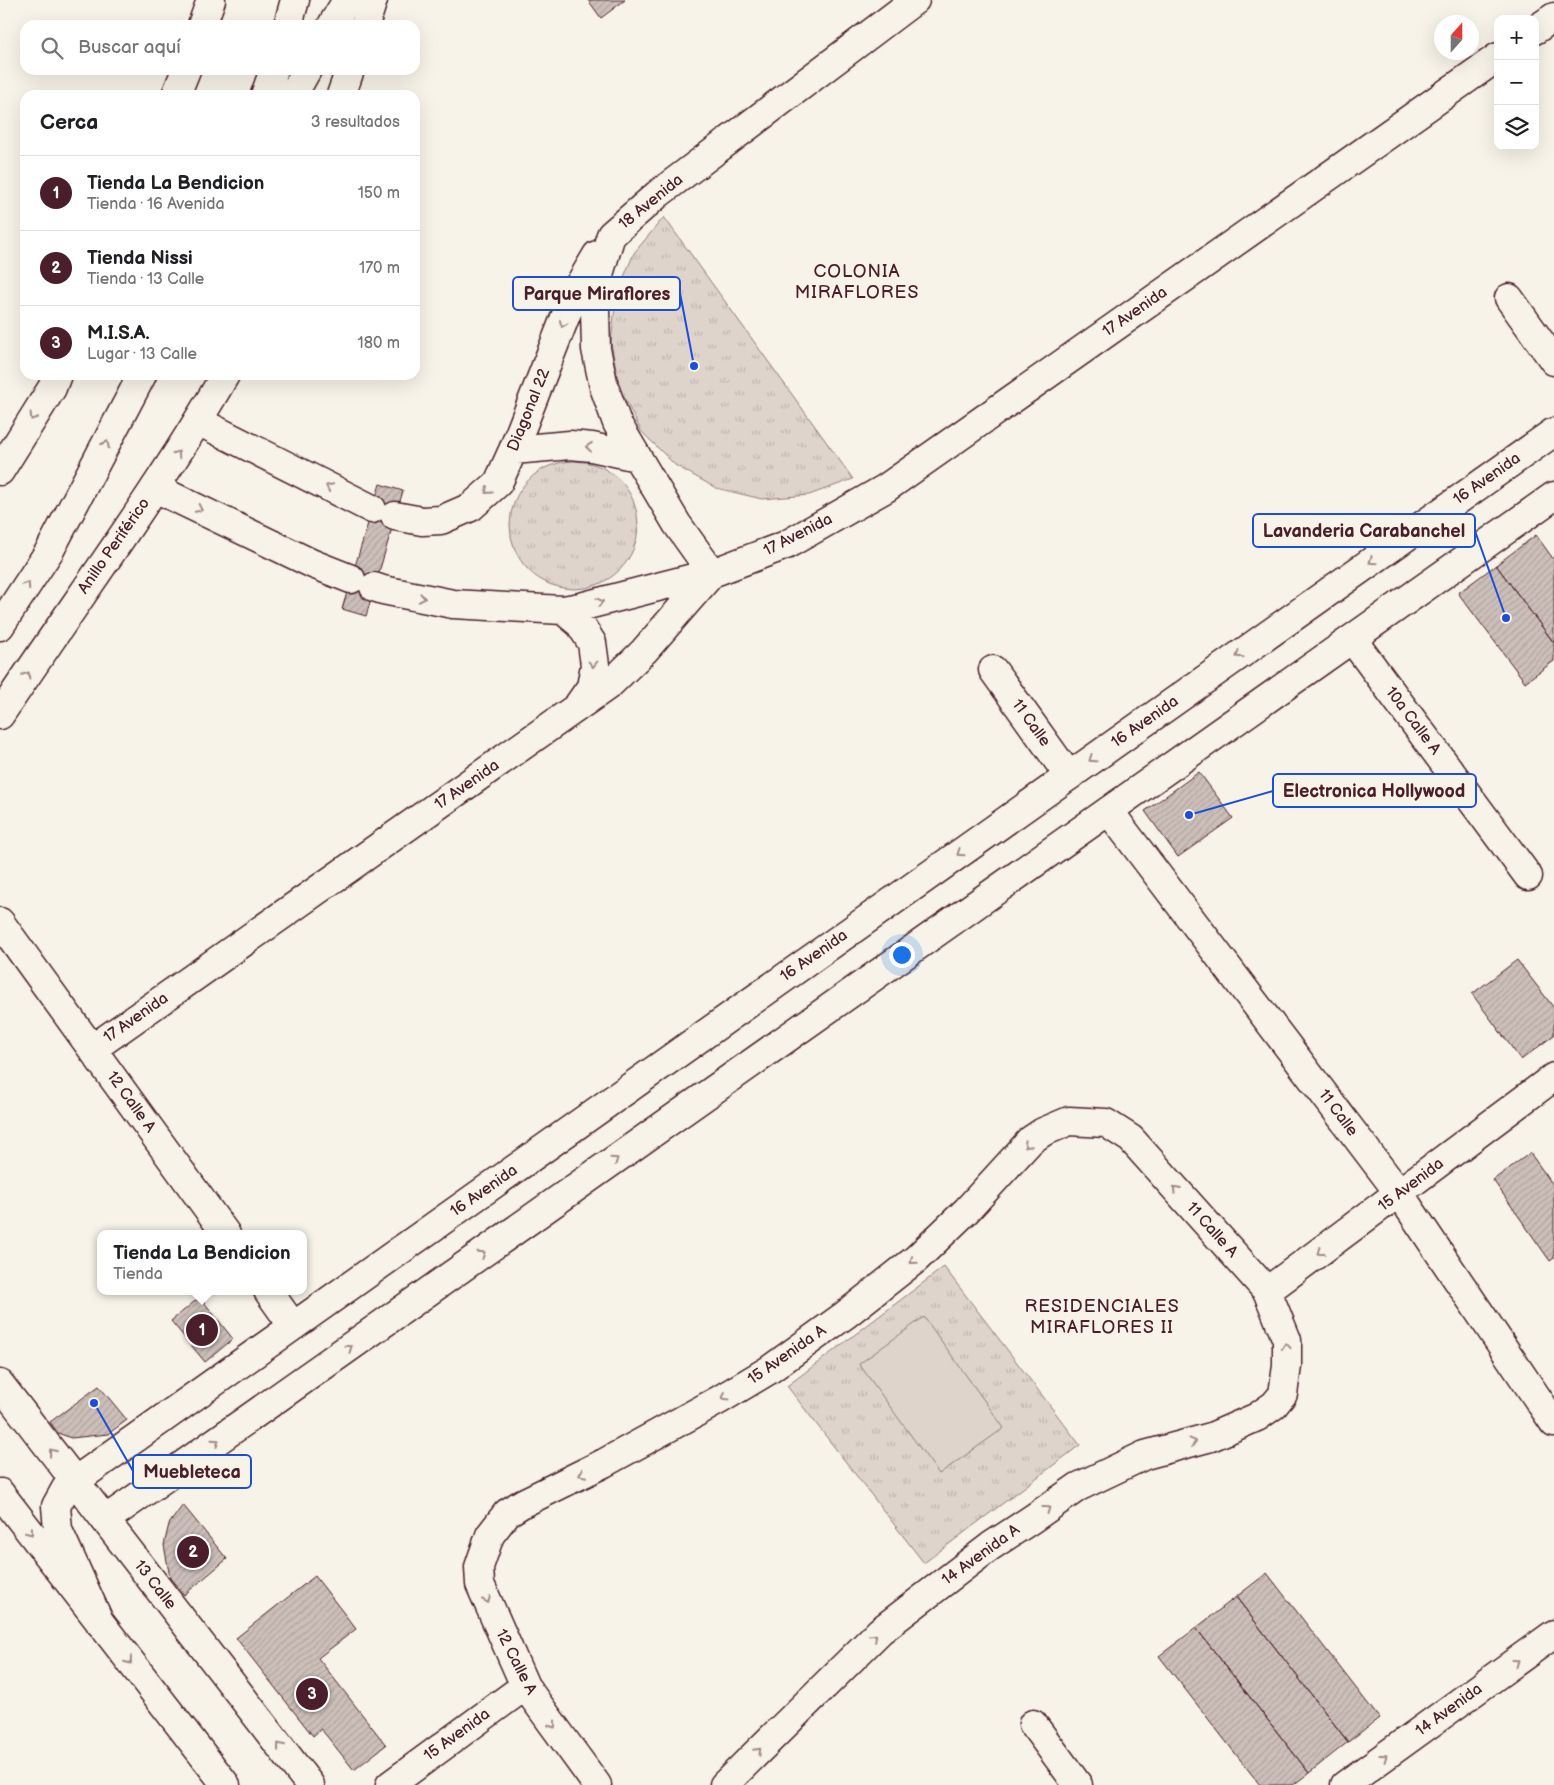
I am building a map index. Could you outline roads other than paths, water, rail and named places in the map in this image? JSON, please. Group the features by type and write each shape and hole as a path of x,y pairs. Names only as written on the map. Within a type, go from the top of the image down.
{"main road":[{"path":"204,20 211,0"},
{"path":"290,20 296,0"},
{"path":"335,20 347,0"},
{"path":"367,20 373,0"},
{"name":"18 Avenida","path":"712,573 677,524 617,423 604,387 596,349 596,300 600,272 611,235 658,194 915,0"},
{"path":"1539,27 1554,17"},
{"name":"17 Avenida","path":"92,1049 610,684 644,651 712,573 786,545 886,488 1494,60"},
{"path":"178,90 184,75"},
{"path":"267,90 272,75"},
{"path":"296,90 304,75"},
{"path":"343,90 348,75"},
{"name":"Diagonal 22","path":"198,421 384,512 422,521 441,520 471,507 498,483 513,450 575,292 593,260 611,235"},
{"path":"1509,298 1554,361"},
{"path":"0,471 56,380"},
{"path":"0,626 50,550 139,380"},
{"name":"Anillo Periférico","path":"0,716 155,488 222,380"},
{"name":"16 Avenida","path":"100,1623 58,1530 56,1506 66,1488 74,1480 1554,432"},
{"path":"513,450 570,445 592,447 637,457"},
{"path":"155,488 313,564 383,590 452,604 563,610 712,573"},
{"path":"105,1520 1554,496"},
{"path":"563,610 580,624 592,643 595,665 591,687 579,706"},
{"name":"10a Calle A","path":"1352,639 1528,876"},
{"name":"11 Calle","path":"993,670 1069,776"},
{"name":"11 Calle","path":"1110,811 1399,1193 1554,1424"},
{"name":"12 Calle A","path":"0,922 223,1230"},
{"name":"15 Avenida","path":"1267,1291 1554,1077"},
{"name":"11 Calle A","path":"1069,1121 1106,1123 1131,1139 1267,1291 1287,1340 1287,1366 1283,1394"},
{"name":"15 Avenida A","path":"483,1553 490,1535 508,1513 523,1503 604,1463 719,1400 768,1370 845,1315 916,1259 967,1210 1031,1140 1043,1132 1069,1121"},
{"path":"271,1295 293,1326"},
{"name":"13 Calle","path":"0,1384 310,1785"},
{"name":"14 Avenida A","path":"724,1785 880,1631 991,1546 1078,1487 1145,1455 1211,1437 1257,1417 1274,1404 1283,1394"},
{"path":"0,1493 226,1785"},
{"name":"12 Calle A","path":"483,1553 479,1567 480,1584 525,1686 597,1785"},
{"name":"14 Avenida","path":"1345,1785 1554,1634"},
{"name":"15 Avenida","path":"390,1785 525,1686"},
{"path":"1033,1724 1078,1785"}],"place":[{"name":"Parque Miraflores","path":"694,366"},
{"name":"Lavanderia Carabanchel","path":"1506,618"},
{"name":"Electronica Hollywood","path":"1189,815"},
{"name":"Tienda La Bendicion","path":"202,1330"},
{"name":"Muebleteca","path":"94,1403"},
{"name":"Tienda Nissi","path":"193,1552"},
{"name":"M.I.S.A.","path":"312,1694"}],"district":[{"name":"COLONIA MIRAFLORES","path":"857,281"},
{"name":"RESIDENCIALES MIRAFLORES II","path":"1102,1316"}]}
